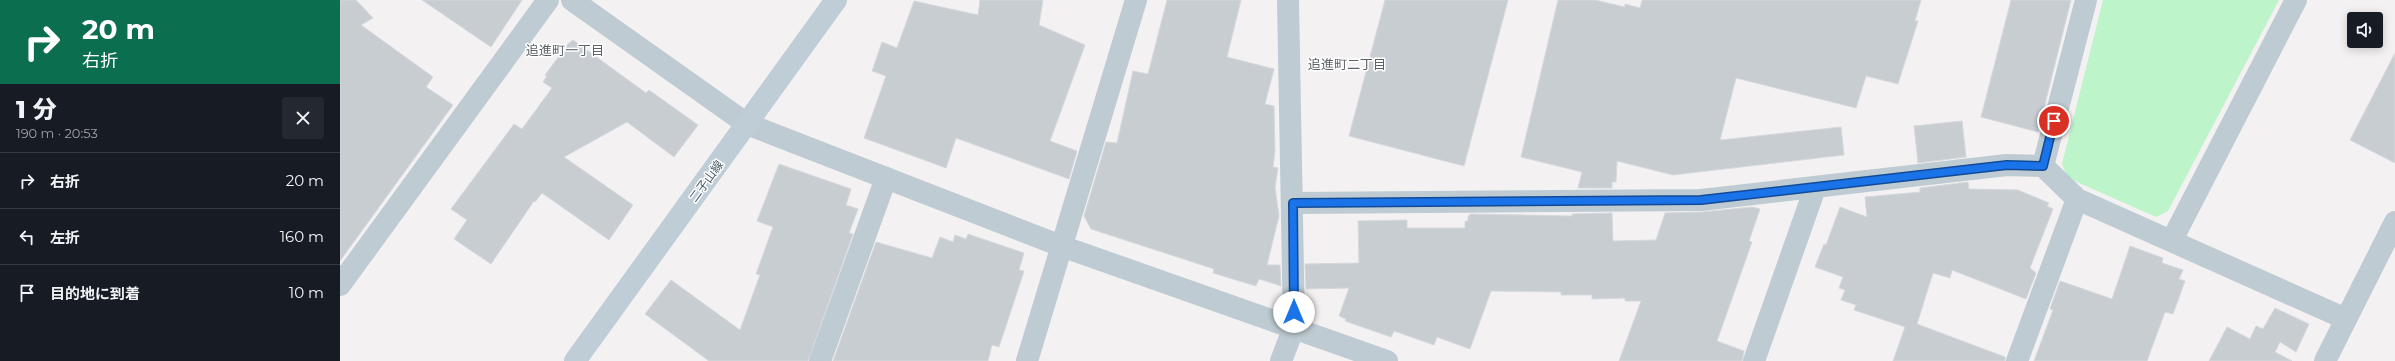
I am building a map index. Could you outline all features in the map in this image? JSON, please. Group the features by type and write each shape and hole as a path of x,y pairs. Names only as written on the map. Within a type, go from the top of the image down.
{"street":[{"path":"340,285 548,0"},
{"path":"572,0 747,124 1061,246 1294,327 1386,361"},
{"name":"二子山線","path":"575,361 836,0"},
{"path":"1027,361 1136,0"},
{"path":"1281,361 1294,327 1293,203 1288,0"},
{"path":"2043,166 2086,0"},
{"path":"2172,240 2296,0"},
{"path":"1293,203 1701,200 2007,165 2043,166 2076,199 2172,240 2346,319"},
{"path":"820,361 886,178"},
{"path":"1754,361 1815,188"},
{"path":"2018,361 2076,199"},
{"path":"2325,361 2395,222"}],"green space":[{"path":"2103,0 2279,0 2168,211 2156,217 2068,178 2062,164"}],"building":[{"path":"340,0 356,0 373,18 361,25 433,77 426,87 453,105 340,261"},
{"path":"422,0 522,0 491,47"},
{"path":"980,0 1043,0 1039,25 1085,45 1050,141 1077,151 1069,179 956,138 946,168 864,138 886,76 872,71 882,42 897,48 914,1 978,15"},
{"path":"1167,0 1241,0 1227,57 1274,69 1265,104 1274,106 1275,151 1273,167 1278,168 1275,187 1279,216 1267,265 1280,265 1281,286 1259,279 1256,286 1213,273 1214,269 1091,229 1084,216 1106,142 1117,143 1133,71 1148,74"},
{"path":"1385,0 1508,0 1464,166 1349,136"},
{"path":"1558,0 1595,0 1625,7 1625,4 1640,8 1642,0 1921,0 1915,21 1918,21 1898,84 1866,76 1856,108 1736,78 1720,140 1841,127 1844,155 1673,175 1617,161 1616,182 1612,182 1612,188 1578,188 1582,172 1521,157"},
{"path":"2011,0 2071,0 2038,132 1981,117"},
{"path":"573,40 646,93 649,90 698,125 674,157 627,122 564,157 633,205 609,240 542,193 535,202 534,201 491,264 454,239 467,220 451,209 514,124 522,129 552,88 543,82 547,76 545,75 568,44"},
{"path":"2395,53 2395,163 2350,140"},
{"path":"1962,121 1966,157 1918,163 1914,126"},
{"path":"779,164 851,189 846,205 858,209 849,233 853,234 808,361 709,361 645,314 671,280 740,330 760,275 756,274 773,227 757,221"},
{"path":"1968,182 1969,189 2018,190 2049,203 2047,206 2053,209 2030,268 2036,273 2026,299 1952,270 1950,278 1933,273 1917,324 2005,357 2005,361 1893,361 1905,327 1854,310 1856,305 1841,300 1845,290 1839,288 1843,277 1815,267 1824,244 1826,245 1840,207 1867,217 1865,197 1920,192 1920,188"},
{"path":"1752,207 1760,209 1749,241 1752,242 1717,341 1744,351 1742,361 1619,361 1641,301 1625,301 1625,298 1592,299 1592,295 1561,295 1561,292 1491,291 1470,349 1437,337 1434,345 1394,331 1391,337 1345,321 1346,319 1339,316 1349,288 1306,289 1305,264 1359,263 1358,221 1407,220 1407,228 1465,228 1465,221 1468,221 1468,216 1471,214 1572,216 1572,214 1612,213 1613,241 1656,240 1665,213 1702,212"},
{"path":"968,234 1024,253 1019,270 1024,271 999,347 992,345 988,361 833,361 876,242 932,258 940,237 953,242 955,235 966,239"},
{"path":"2130,246 2163,258 2162,263 2183,270 2179,279 2185,281 2173,314 2165,312 2147,361 2034,361 2053,310 2050,309 2060,281 2112,299"},
{"path":"2275,308 2309,324 2296,352 2280,342 2275,352 2292,361 2209,361 2227,327 2250,339 2256,326 2263,329"}],"district":[{"name":"追進町一丁目","path":"565,50"},
{"name":"追進町二丁目","path":"1347,64"}],"route":[{"path":"1294,312 1293,203 1701,200 2007,165 2043,166 2054,121"}]}
